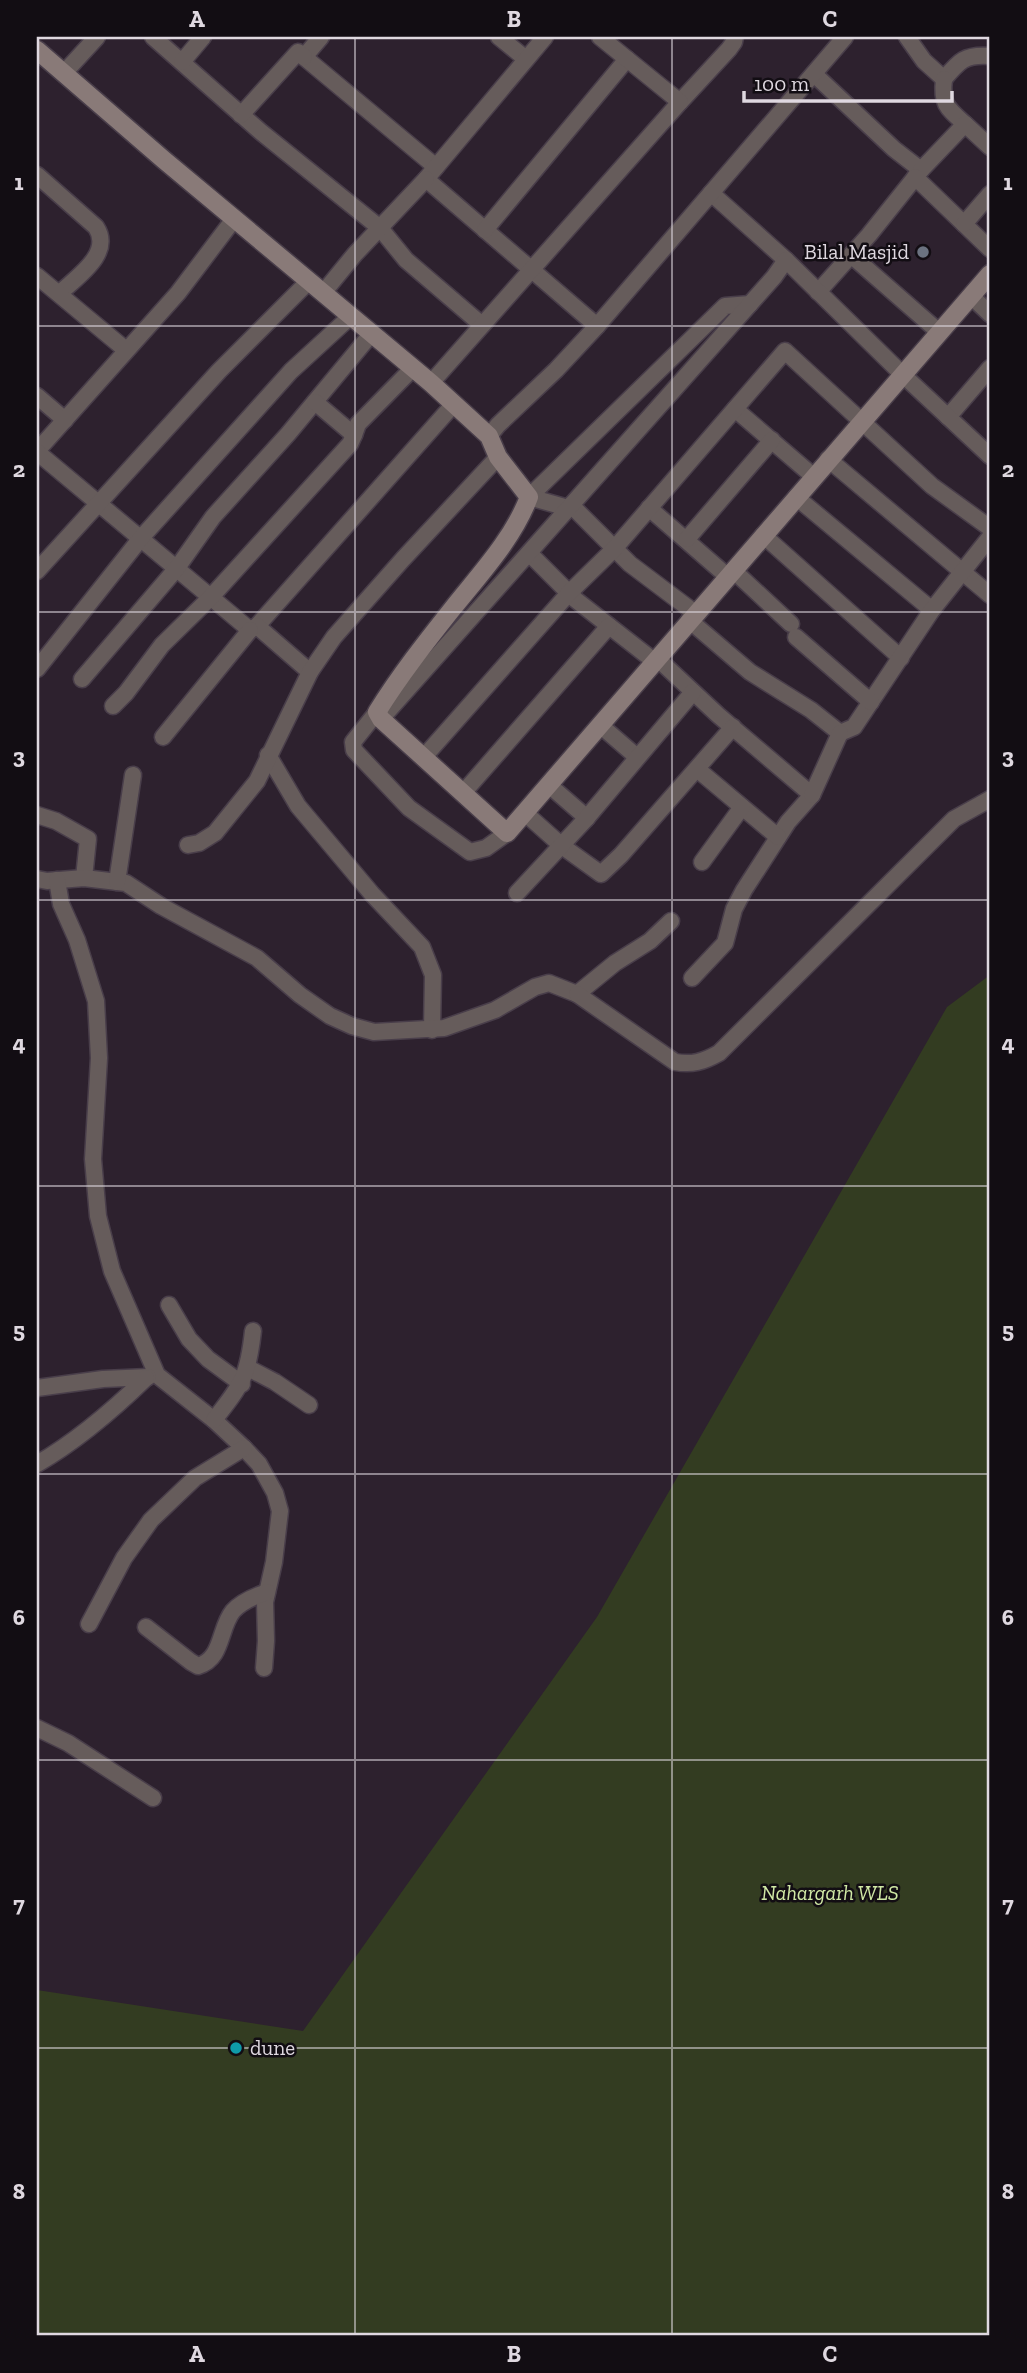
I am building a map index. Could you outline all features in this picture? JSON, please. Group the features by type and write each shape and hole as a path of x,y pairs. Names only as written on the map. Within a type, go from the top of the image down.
{"street":[{"path":"64,73 97,37"},
{"path":"153,37 241,115 380,228 406,260 482,325"},
{"path":"182,62 203,37"},
{"path":"304,57 321,37"},
{"path":"499,37 526,60"},
{"path":"37,571 219,371 380,228 431,173 545,37"},
{"path":"600,37 680,102"},
{"path":"431,383 729,49 735,37"},
{"path":"489,436 597,326 845,37"},
{"path":"907,37 924,61 944,79"},
{"path":"37,50 431,383 489,436 498,457 529,497 569,506 750,672 811,710 840,733"},
{"path":"241,115 298,52 431,173 485,230 597,326"},
{"path":"990,56 974,55 959,62 944,79 943,91 946,108 990,147"},
{"path":"485,230 627,59"},
{"path":"814,74 894,149 990,249"},
{"path":"818,292 918,174 965,124"},
{"path":"37,175 96,227 103,245 96,257 60,293"},
{"path":"711,193 786,260 990,456"},
{"path":"964,224 990,194"},
{"path":"234,219 177,293 37,452 210,597 310,672"},
{"path":"851,255 939,332"},
{"path":"786,260 528,553 379,716 361,729 353,742 357,755 409,808 470,852 486,848 507,833 525,813 692,616 990,274"},
{"path":"37,276 126,350"},
{"path":"971,296 990,314"},
{"path":"379,716 408,664 489,562 522,515 529,497 725,306 750,304"},
{"path":"37,669 141,538 291,371 351,316"},
{"path":"82,680 177,568 213,517 372,333"},
{"path":"423,758 569,593 614,549 785,351 990,536 932,610 854,727 840,733 813,795 788,822 744,890 734,909 725,943 692,978"},
{"path":"113,706 127,693 162,645 351,444 358,424 413,368"},
{"path":"948,417 988,376"},
{"path":"37,396 65,420"},
{"path":"315,402 354,435"},
{"path":"163,737 254,628 453,405"},
{"path":"735,408 813,476"},
{"path":"687,539 772,440"},
{"path":"188,845 200,843 215,833 257,781 310,672 334,637 498,457"},
{"path":"828,459 990,596"},
{"path":"796,497 932,610"},
{"path":"649,508 730,573 871,702"},
{"path":"763,535 901,658"},
{"path":"528,553 569,593 655,660 813,795"},
{"path":"463,793 609,626"},
{"path":"517,892 587,818 692,692"},
{"path":"379,716 507,833"},
{"path":"600,725 637,757"},
{"path":"525,813 562,846 601,874 621,855 733,727"},
{"path":"268,755 298,806 372,894 422,947 433,975 432,1030"},
{"path":"697,769 778,838"},
{"path":"117,882 133,775"},
{"path":"549,785 587,818"},
{"path":"37,879 84,878 126,883 161,906 257,958 300,995 330,1016 352,1027 374,1032 444,1028 495,1010 535,987 549,983 578,995 675,1062 690,1064 719,1053 954,819 990,799"},
{"path":"702,862 742,807"},
{"path":"37,815 56,821 88,839 84,878"},
{"path":"57,880 61,904 77,940 96,1001 99,1058 93,1159 98,1216 112,1271 151,1376 214,1420 244,1448 259,1464 275,1493 280,1511 274,1562 267,1592 264,1668"},
{"path":"578,995 615,963 650,941 671,920"},
{"path":"169,1305 189,1339 208,1359 242,1384"},
{"path":"214,1420 242,1384 248,1368 253,1331"},
{"path":"248,1368 309,1405"},
{"path":"37,1388 151,1376"},
{"path":"37,1464 63,1449 151,1376"},
{"path":"89,1624 124,1558 151,1520 195,1478 244,1448"},
{"path":"146,1627 198,1666 212,1658 233,1612 250,1598 267,1592"},
{"path":"37,1728 68,1743 153,1798"}],"green space":[{"name":"Nahargarh WLS","path":"990,975 990,2336 37,2336 37,1990 303,2031 597,1617 947,1007"}],"place":[{"name":"Bilal Masjid","path":"923,252"},
{"name":"dune","path":"236,2048"}]}
